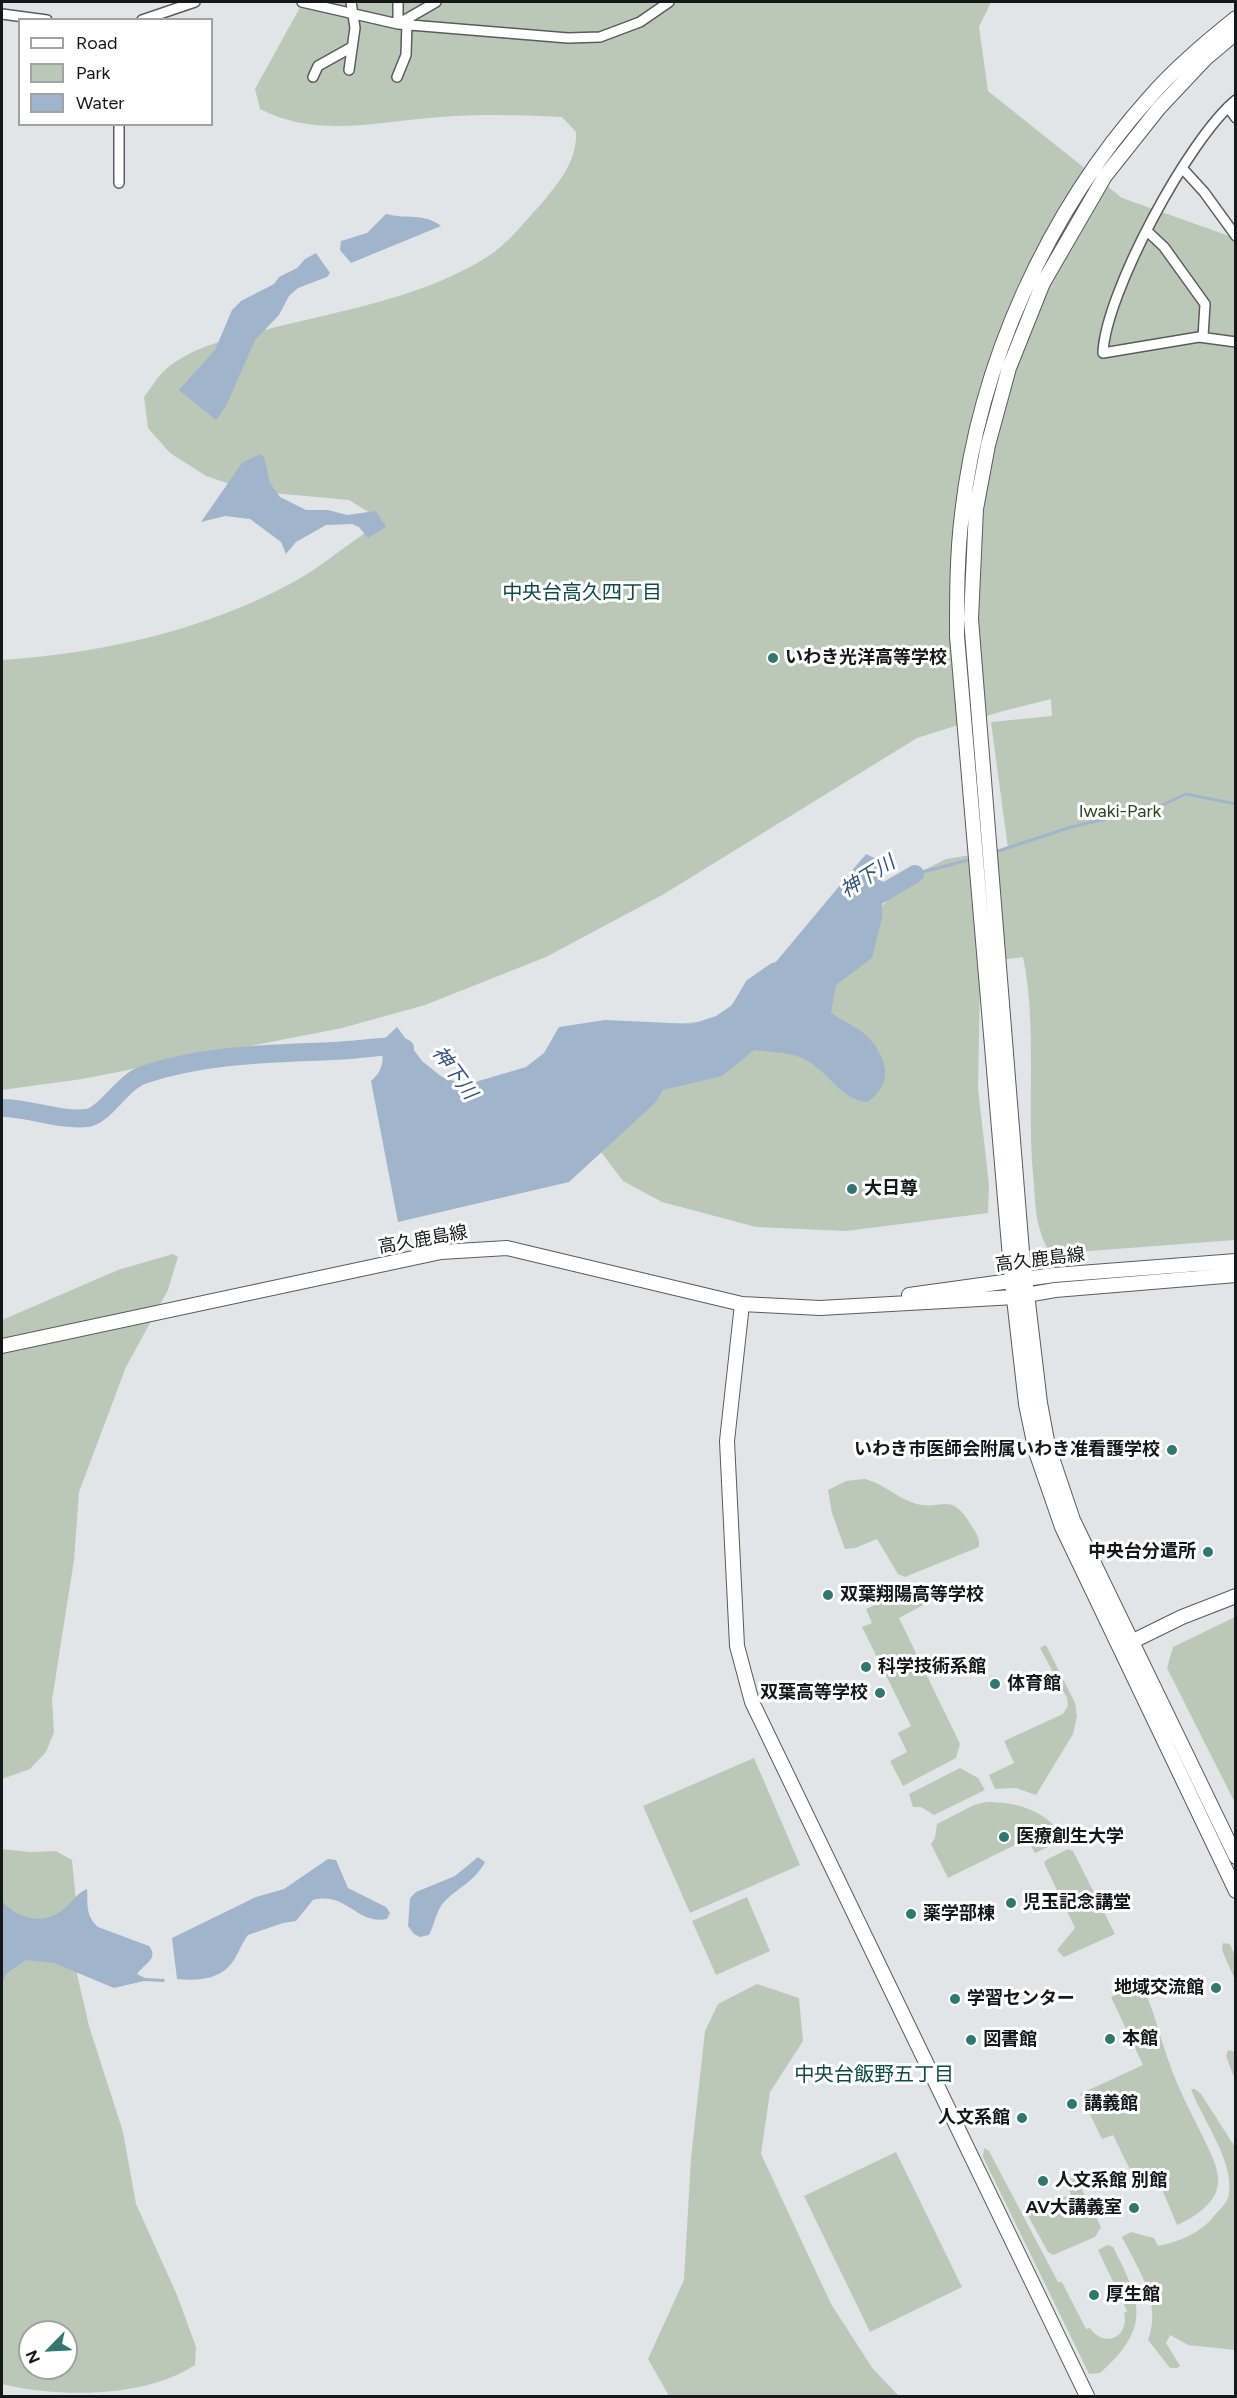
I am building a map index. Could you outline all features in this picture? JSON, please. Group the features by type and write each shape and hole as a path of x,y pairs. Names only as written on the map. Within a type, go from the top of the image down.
{"street":[{"path":"148,18 195,2"},
{"path":"302,2 402,23 489,34 568,38 600,37 640,22 669,2"},
{"path":"349,70 353,13 351,2"},
{"path":"397,77 406,55 398,2"},
{"path":"402,23 436,2"},
{"path":"2,14 32,18"},
{"path":"1236,18 1196,51 1149,97 1111,144 1068,207 1031,277 1002,345 977,427 962,513 957,575 957,636 1021,1296 1026,1404 1045,1481 1062,1527 1236,1857"},
{"path":"1019,1280 971,619 976,509 992,430 1009,368 1043,283 1081,213 1105,176 1159,108 1206,58 1236,33"},
{"path":"313,77 318,66 352,47"},
{"path":"1232,103 1236,118"},
{"path":"1232,103 1183,169 1147,231 1119,292 1104,334 1103,353 1203,337 1236,342"},
{"path":"119,126 119,183"},
{"path":"1183,169 1235,233"},
{"path":"1147,231 1164,247 1205,304 1203,337"},
{"path":"977,427 992,430"},
{"name":"高久鹿島線","path":"2,1346 441,1252 480,1248 507,1248 742,1304 820,1308 1021,1296 1236,1275"},
{"name":"高久鹿島線","path":"851,1306 864,1300 1019,1280 1236,1261"},
{"path":"742,1304 727,1441 737,1646 752,1702 1087,2397"},
{"path":"1126,1645 1182,1617 1236,1596"},
{"path":"1126,1645 1236,1891"}],"green space":[{"name":"Iwaki-Park","path":"303,2 991,2 979,27 988,91 1122,198 1235,238 1235,1240 1050,1254 1038,1224 1035,1206 1031,1148 1030,1009 1023,957 986,962 980,978 978,1088 989,1185 988,1213 846,1231 756,1227 662,1202 623,1181 595,1144 658,1026 743,1017 877,912 906,879 946,859 1008,849 991,722 1052,716 1051,699 1003,711 917,738 664,894 546,957 425,1005 342,1028 82,1079 2,1090 2,660 113,646 149,638 220,616 298,579 368,531 374,521 367,511 349,500 251,491 206,476 170,453 148,428 144,397 164,371 175,362 201,348 383,301 463,271 495,252 509,239 561,179 574,152 576,132 562,117 471,115 327,126 282,118 260,109 255,89"},
{"path":"173,1254 178,1257 168,1290 126,1367 79,1492 74,1560 52,1700 54,1732 46,1752 30,1769 2,1779 2,1320 118,1270"},
{"path":"865,1479 911,1502 921,1505 944,1504 957,1507 976,1533 979,1547 905,1577 898,1574 877,1539 855,1548 845,1549 832,1513 828,1490 846,1481"},
{"path":"909,1590 927,1603 899,1618 960,1744 956,1758 903,1786 890,1761 907,1752 898,1733 911,1726 862,1627 872,1623 866,1609"},
{"path":"1235,1617 1235,1803 1167,1668 1173,1647"},
{"path":"1046,1645 1075,1703 1077,1716 1073,1734 1036,1795 1016,1788 995,1789 989,1775 1014,1763 1004,1741 1063,1714 1068,1706 1067,1698 1040,1648"},
{"path":"754,1758 800,1865 690,1913 643,1806"},
{"path":"960,1768 978,1778 985,1790 934,1815 921,1807 913,1807 909,1794"},
{"path":"986,1802 1020,1806 1030,1810 1049,1821 1065,1839 1035,1853 1027,1839 948,1878 931,1844 935,1838 937,1824 974,1805"},
{"path":"2,1849 30,1852 56,1851 72,1860 78,1922 77,1974 89,2026 123,2132 136,2204 177,2295 196,2347 195,2365 175,2376 152,2384 101,2392 49,2392 2,2384"},
{"path":"1068,1849 1073,1851 1115,1934 1064,1957 1057,1950 1075,1928 1044,1863"},
{"path":"747,1897 770,1951 716,1975 692,1921"},
{"path":"1223,1943 1230,1944 1235,1956 1235,1980 1222,1950"},
{"path":"1141,1983 1174,2075 1218,2175 1215,2195 1210,2202 1191,2218 1177,2225 1156,2175 1137,2184 1113,2135 1102,2139 1080,2094 1143,2065 1111,1997"},
{"path":"757,1984 799,1998 803,2041 770,2092 761,2154 831,2304 873,2369 899,2396 669,2396 648,2359 684,2280 691,2158 705,2031 718,2004"},
{"path":"1228,2050 1235,2052 1235,2080 1226,2056"},
{"path":"1191,2089 1201,2094 1235,2147 1235,2350 1188,2345 1170,2335 1166,2343 1180,2366 1170,2368 1148,2340 1152,2327 1152,2313 1147,2287 1122,2237 1131,2232 1154,2238 1158,2246 1173,2242 1203,2227 1228,2198 1228,2171 1217,2142"},
{"path":"984,2148 989,2151 1058,2282 1062,2282 1086,2329 1090,2328 1102,2338 1108,2339 1120,2334 1125,2321 1124,2313 1127,2311 1098,2250 1107,2245 1113,2247 1123,2266 1135,2299 1134,2327 1128,2342 1117,2357 1100,2373 1089,2374 983,2157"},
{"path":"896,2152 962,2287 870,2332 804,2196"},
{"path":"1075,2176 1101,2227 1095,2237 1053,2255 1048,2252 1027,2214 1071,2194 1065,2181"}],"water":[{"path":"386,214 428,219 441,226 351,263 340,250 341,241 367,233"},
{"path":"316,253 330,273 327,277 298,288 289,296 279,315 255,340 226,406 216,420 179,390 215,350 232,310 241,301 274,284 279,277 297,268 305,259"},
{"path":"260,454 264,457 270,483 280,497 306,510 328,510 347,515 376,511 386,527 368,538 359,527 352,524 326,525 296,542 286,554 281,542 250,519 225,516 201,522 242,463"},
{"path":"866,854 883,862 882,918 872,958 836,985 831,1013 867,1036 882,1057 884,1080 876,1095 868,1102 849,1096 819,1069 802,1058 785,1053 754,1050 722,1076 663,1090 655,1103 569,1182 398,1222 371,1081 381,1068 382,1041 397,1027 422,1061 442,1077 465,1085 526,1067 544,1053 559,1027 605,1020 692,1024 716,1016 750,993"},
{"path":"478,1857 485,1862 481,1869 442,1905 429,1935 420,1937 414,1934 408,1926 410,1898 416,1892 455,1876"},
{"path":"328,1859 336,1860 348,1888 386,1907 390,1913 387,1919 376,1920 367,1917 335,1900 325,1898 313,1900 296,1921 248,1935 234,1960 223,1972 208,1978 177,1979 172,1938 256,1897 284,1889"},
{"path":"87,1889 88,1909 94,1923 98,1927 149,1946 152,1950 152,1958 137,1974 145,1978 165,1979 164,1982 144,1981 114,1988 54,1963 26,1960 7,1973 2,1983 2,1901 16,1913 40,1919 57,1914"}],"waterway":[{"path":"995,852 1071,827 1158,807 1186,794 1236,804"},
{"path":"915,874 972,859"},
{"name":"神下川","path":"862,905 915,874"},
{"name":"神下川","path":"737,1014 753,987 776,971"},
{"name":"神下川","path":"2,1108 65,1118 87,1118 100,1112 135,1079 166,1068 213,1059 261,1054 396,1046 405,1048"}],"place":[{"name":"いわき光洋高等学校","path":"773,658"},
{"name":"大日尊","path":"852,1189"},
{"name":"いわき市医師会附属いわき准看護学校","path":"1172,1450"},
{"name":"中央台分遣所","path":"1208,1552"},
{"name":"双葉翔陽高等学校","path":"828,1595"},
{"name":"科学技術系館","path":"866,1667"},
{"name":"体育館","path":"995,1684"},
{"name":"双葉高等学校","path":"880,1693"},
{"name":"医療創生大学","path":"1004,1837"},
{"name":"児玉記念講堂","path":"1011,1903"},
{"name":"薬学部棟","path":"911,1914"},
{"name":"地域交流館","path":"1216,1988"},
{"name":"学習センター","path":"955,1999"},
{"name":"本館","path":"1110,2039"},
{"name":"図書館","path":"971,2040"},
{"name":"講義館","path":"1072,2104"},
{"name":"人文系館","path":"1022,2118"},
{"name":"人文系館 別館","path":"1043,2181"},
{"name":"AV大講義室","path":"1134,2208"},
{"name":"厚生館","path":"1094,2295"}],"district":[{"name":"中央台高久四丁目","path":"582,593"},
{"name":"中央台飯野五丁目","path":"874,2075"}]}
